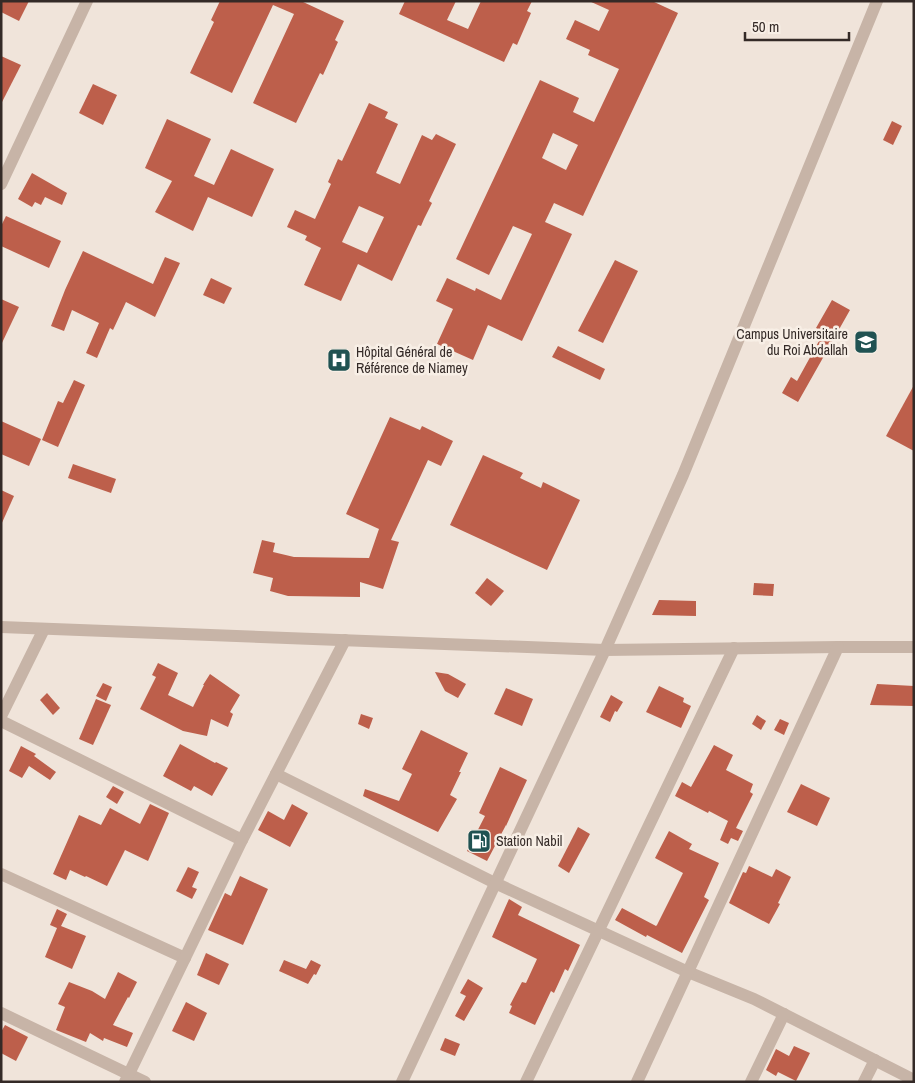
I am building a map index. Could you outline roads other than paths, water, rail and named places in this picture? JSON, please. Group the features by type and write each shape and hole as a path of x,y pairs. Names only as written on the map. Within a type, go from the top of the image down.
{"street":[{"path":"1,184 87,1"},
{"path":"402,1082 605,650 684,476 877,1"},
{"path":"1,627 605,650 914,647"},
{"path":"1,716 44,629"},
{"path":"127,1078 242,840 345,640"},
{"path":"637,1082 838,647"},
{"path":"526,1082 734,648"},
{"path":"1,721 242,840"},
{"path":"276,774 495,883 688,972 754,999 914,1080"},
{"path":"1,874 185,958"},
{"path":"1,1014 127,1078 145,1082"},
{"path":"751,1082 784,1014"},
{"path":"864,1082 875,1060"}],"place":[{"name":"Campus Universitaire du Roi Abdallah","path":"866,342"},
{"name":"Hôpital Général de Référence de Niamey","path":"339,360"},
{"name":"Station Nabil","path":"479,841"}]}
